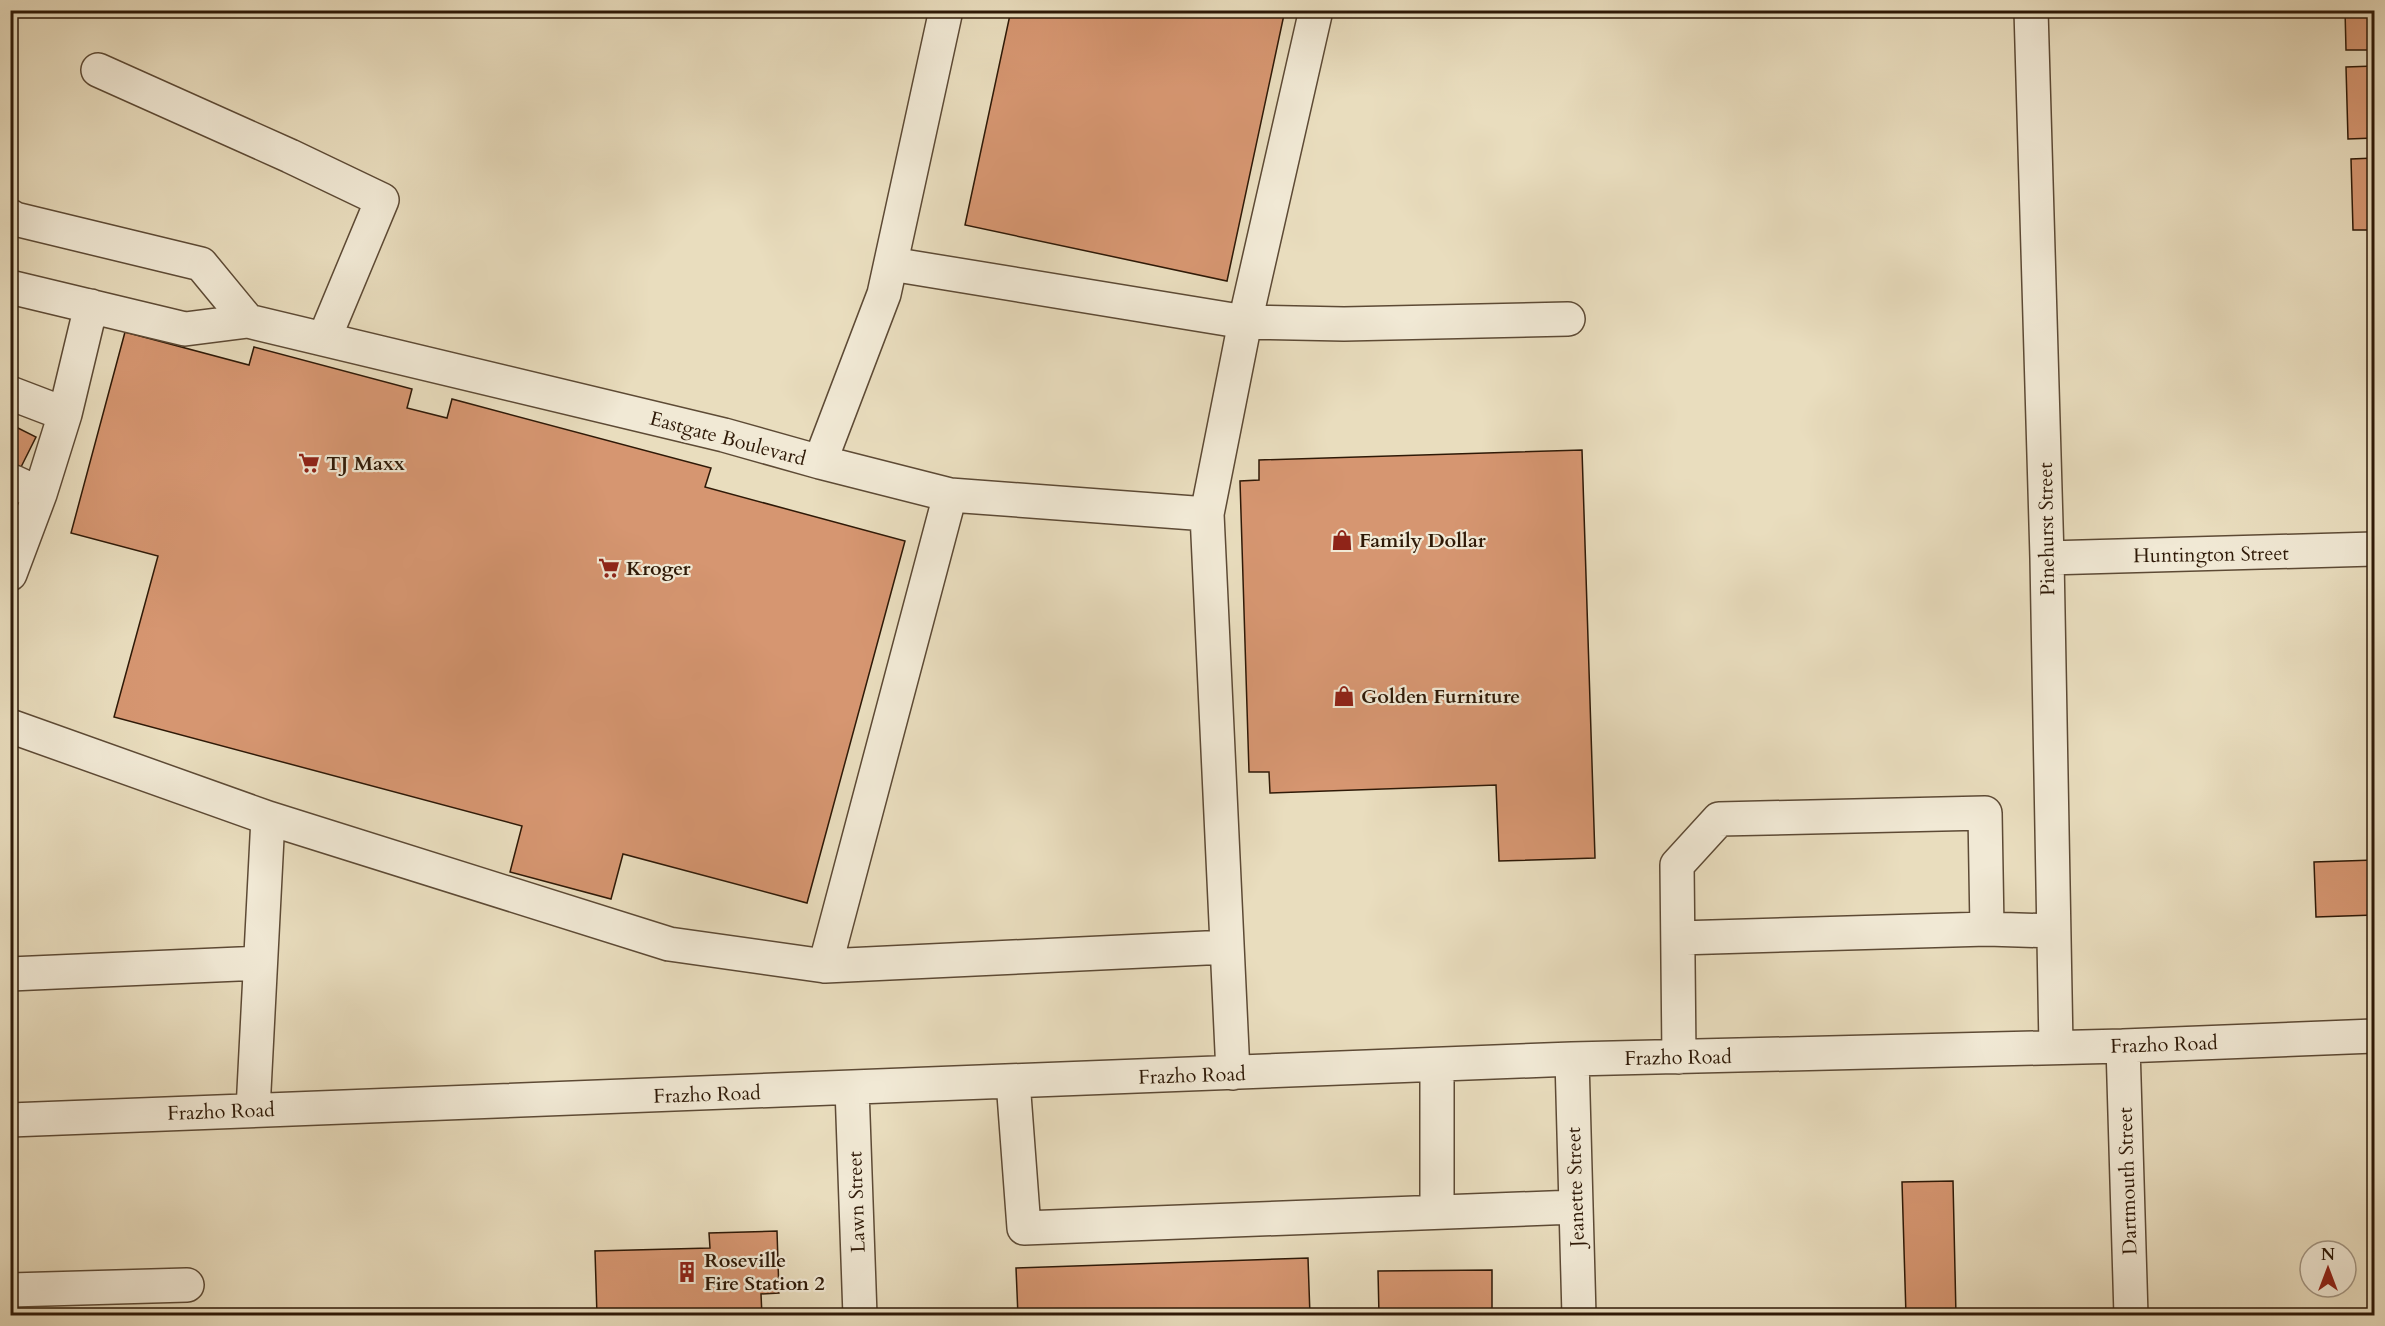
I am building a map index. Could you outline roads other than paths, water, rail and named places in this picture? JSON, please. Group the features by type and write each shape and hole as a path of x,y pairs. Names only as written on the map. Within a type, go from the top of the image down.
{"street":[{"name":"Eastgate Boulevard","path":"10,287 185,329 248,321 724,435 820,462 884,294 946,10"},
{"path":"1233,1073 1207,514 1245,322 1316,10"},
{"name":"Pinehurst Street","path":"2031,10 2047,558 2056,1047"},
{"path":"98,70 382,200 324,339"},
{"path":"10,216 201,264 248,321"},
{"path":"891,264 1245,322 1344,324 1568,319"},
{"path":"12,562 27,488 65,414 91,306"},
{"path":"10,393 65,414"},
{"path":"820,462 950,495 1207,514"},
{"path":"825,966 950,495"},
{"name":"Huntington Street","path":"2047,558 2374,549"},
{"path":"10,726 268,818 669,944 825,966 1227,947"},
{"path":"1679,1057 1677,865 1719,819 1985,813 1987,928"},
{"path":"253,1110 268,818"},
{"path":"1678,938 1987,928 2053,930"},
{"path":"10,974 260,963"},
{"name":"Frazho Road","path":"10,1120 1572,1059 2123,1046 2374,1036"},
{"name":"Dartmouth Street","path":"2123,1046 2131,1316"},
{"name":"Jeanette Street","path":"1572,1059 1579,1316"},
{"path":"1437,1065 1437,1212"},
{"path":"1013,1082 1024,1228 1575,1207"},
{"name":"Lawn Street","path":"852,1088 860,1316"},
{"path":"10,1290 187,1285"}],"place":[{"name":"TJ Maxx","path":"309,463"},
{"name":"Family Dollar","path":"1342,540"},
{"name":"Kroger","path":"609,568"},
{"name":"Golden Furniture","path":"1344,696"},
{"name":"Roseville Fire Station 2","path":"687,1272"}]}
